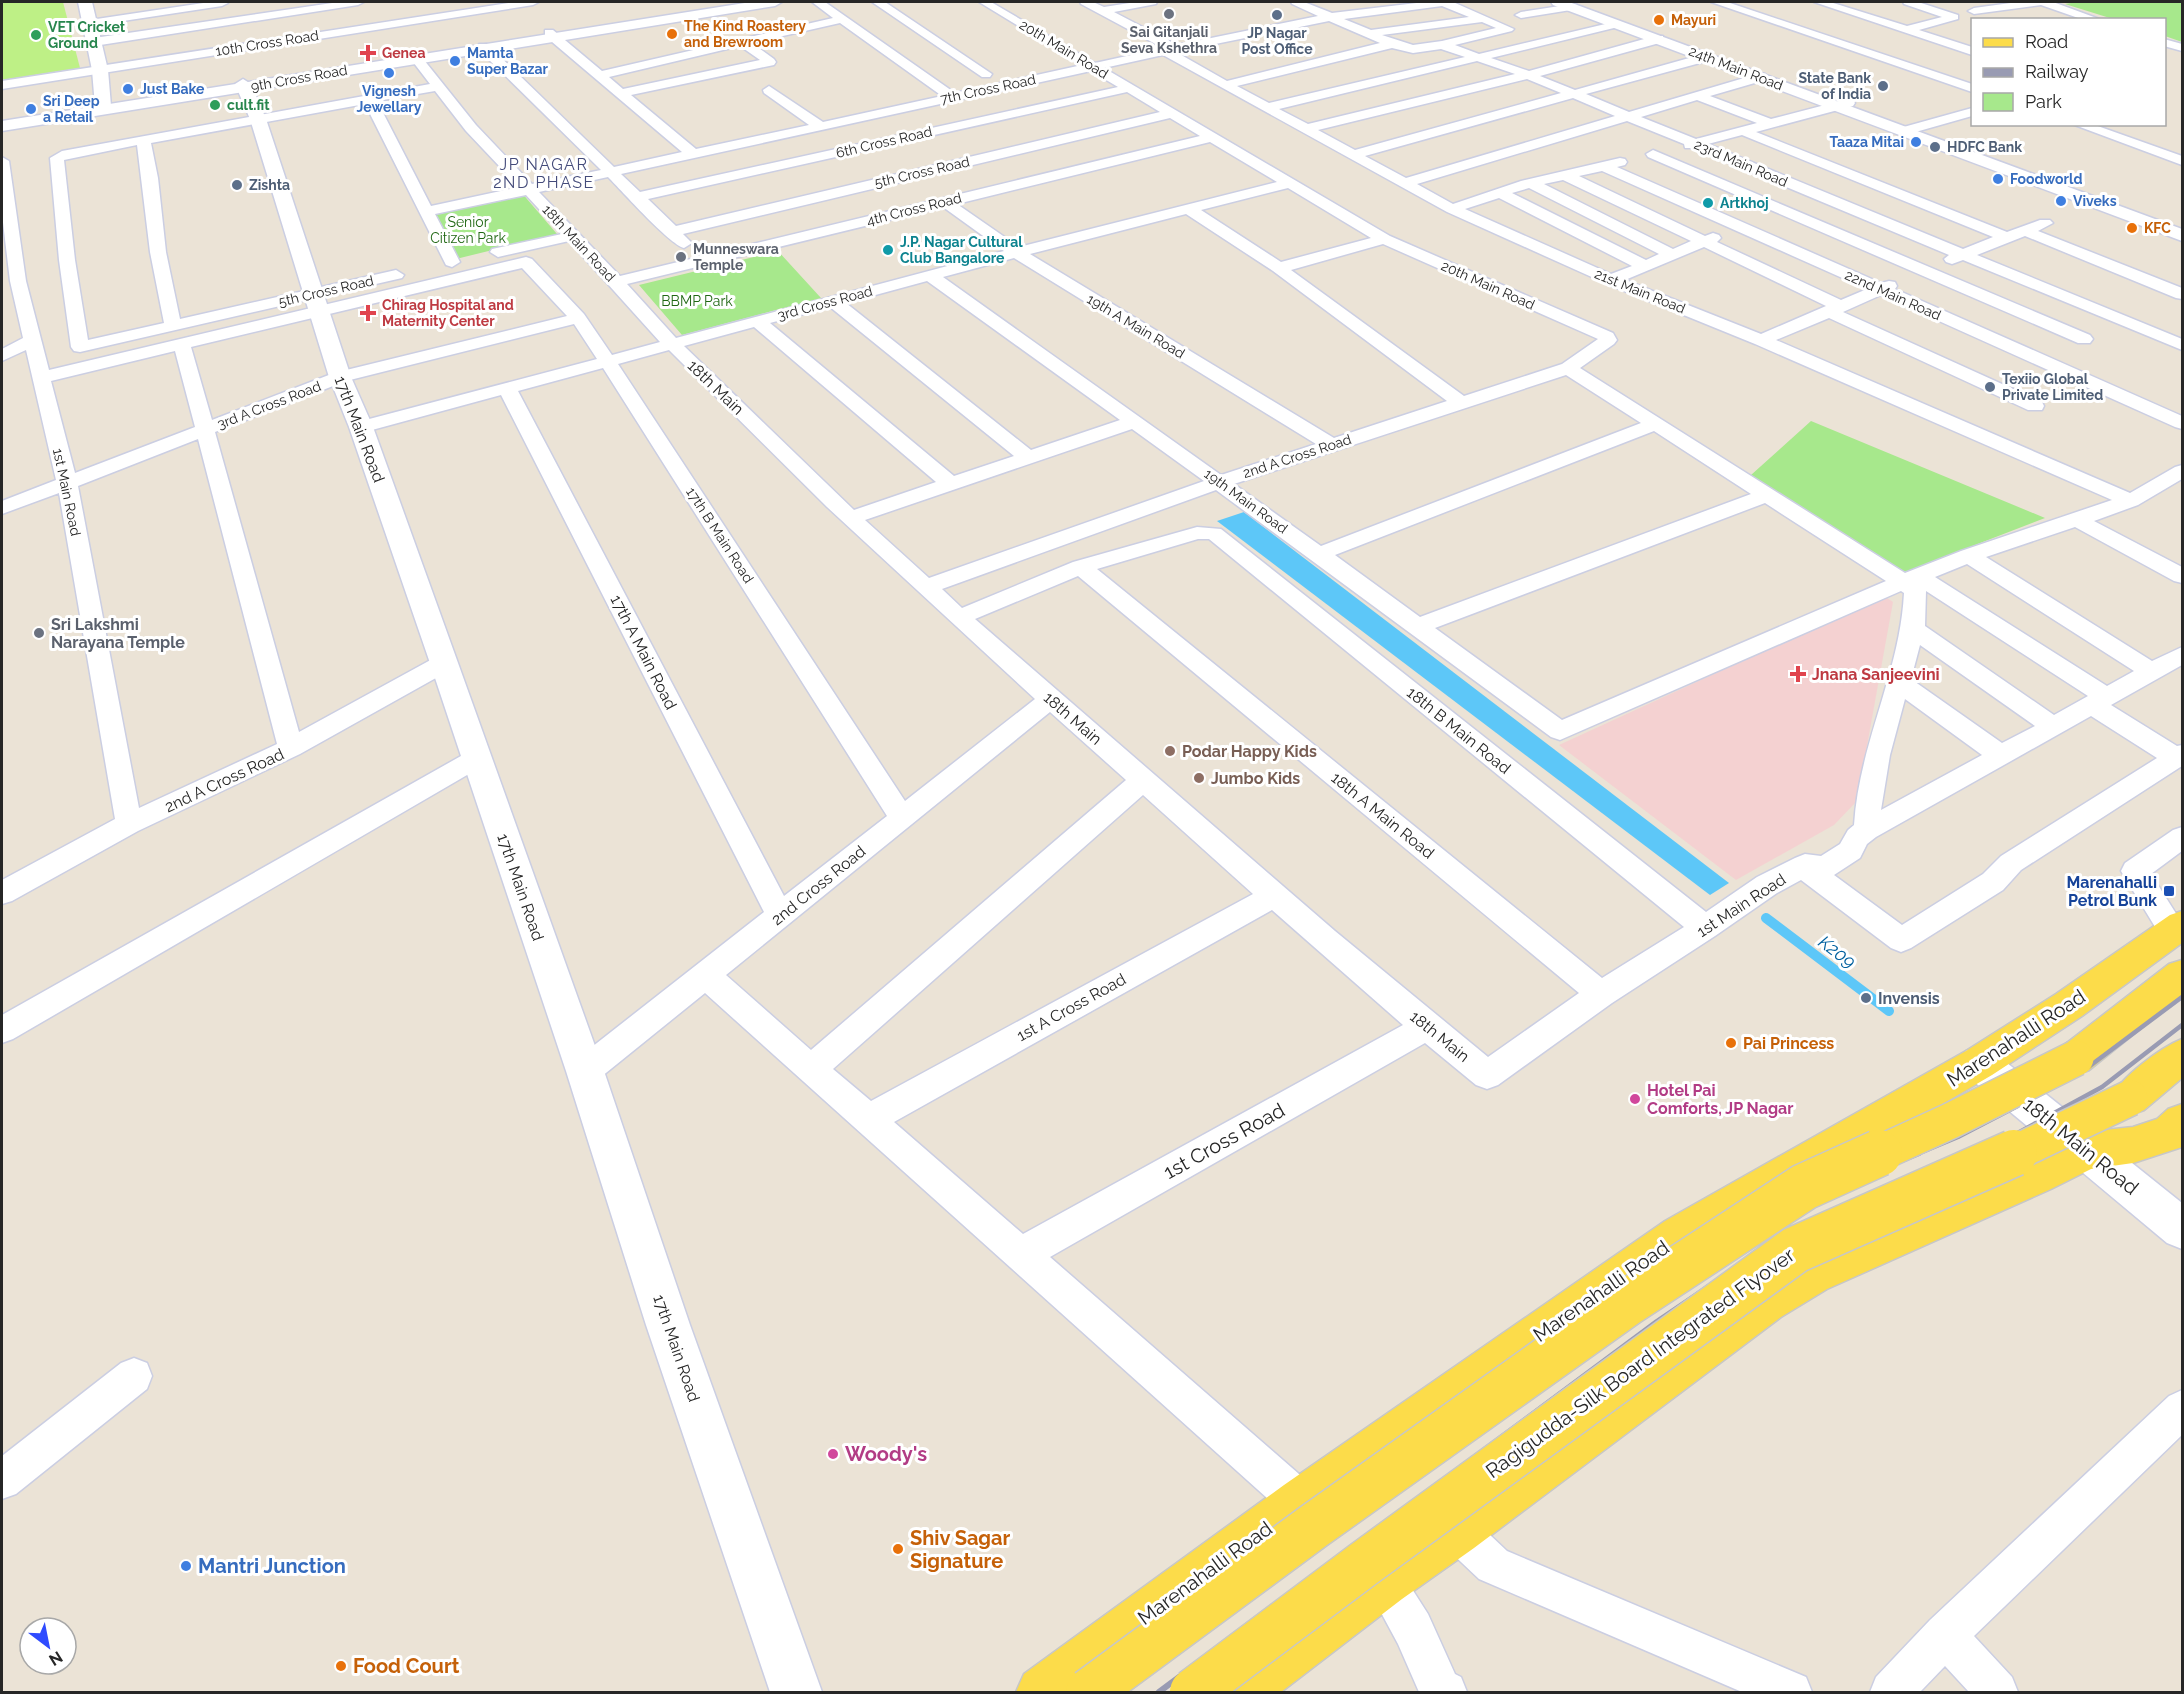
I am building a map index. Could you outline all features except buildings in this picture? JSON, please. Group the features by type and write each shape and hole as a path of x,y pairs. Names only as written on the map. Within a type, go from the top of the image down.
{"main road":[{"path":"85,2 100,69 103,106"},
{"name":"9th Cross Road","path":"2,125 103,106 416,58 750,2"},
{"name":"9th Cross Road","path":"2,125 244,85 495,33 551,34 775,2"},
{"name":"24th Main Road","path":"1569,3 1761,78 1843,105"},
{"name":"24th Main Road","path":"1569,3 1911,130 2182,227"},
{"name":"17th Main Road","path":"244,85 258,119 340,377 361,428 477,758 585,1071 668,1325 796,1692"},
{"name":"24th Main Road","path":"1911,130 2182,235"},
{"name":"Marenahalli Road","path":"1042,1692 1301,1502 1680,1234 1979,1063 2069,1005 2178,928"},
{"path":"1089,1692 1314,1526 1627,1303 1804,1187 1950,1121 2076,1058 2182,975"},
{"name":"Ragigudda-Silk Board Integrated Flyover","path":"1193,1692 1365,1563 1795,1250 1981,1169 2130,1098 2182,1056"},
{"name":"18th Main Road","path":"1979,1063 2182,1229"},
{"path":"1239,1692 1384,1581 1457,1531 1766,1302 1812,1274 2037,1176 2086,1150 2133,1145 2178,1130"}],"street":[{"path":"90,23 234,2"},
{"path":"94,42 358,2"},
{"name":"10th Cross Road","path":"2,85 421,15 533,2"},
{"path":"818,2 952,97"},
{"path":"878,2 986,74"},
{"name":"20th Main Road","path":"984,2 1384,238 1607,337 1607,342 1568,368"},
{"name":"21st Main Road","path":"1085,2 1225,85 1452,209 1611,280 1761,340 2131,501"},
{"path":"1103,11 1152,2"},
{"name":"23rd Main Road","path":"1296,2 1392,44 1413,49 1442,45 1528,75 1960,256 2182,345"},
{"path":"1442,45 1508,29 1443,2"},
{"name":"7th Cross Road","path":"426,212 1169,50 1330,17 1448,2"},
{"path":"1717,2 1971,88"},
{"path":"1820,2 1971,51"},
{"path":"1906,30 1954,16 1908,2"},
{"path":"1974,11 2041,2 2091,18"},
{"path":"1521,15 1569,3"},
{"path":"478,10 495,33"},
{"path":"1368,34 1486,18"},
{"path":"601,75 842,19"},
{"path":"1267,108 1618,24"},
{"path":"1334,33 1356,28"},
{"path":"551,34 693,154"},
{"path":"1306,129 1528,75 1659,39"},
{"path":"622,93 770,62 741,41"},
{"path":"2166,43 2182,49"},
{"path":"1225,85 1392,44"},
{"path":"483,47 702,260"},
{"path":"2166,54 2182,49"},
{"path":"1352,154 1707,57"},
{"name":"18th Main Road","path":"416,58 471,128 673,345"},
{"path":"1190,65 1212,60"},
{"path":"1403,183 1761,78"},
{"path":"173,325 157,245 150,193 151,172 143,140 439,86"},
{"name":"6th Cross Road","path":"639,197 1130,88"},
{"path":"769,90 820,126"},
{"path":"1698,96 1771,124"},
{"path":"369,99 452,262"},
{"path":"1452,209 1532,183 1696,144 1843,105"},
{"path":"1911,130 1971,112"},
{"name":"5th Cross Road","path":"671,232 1172,113"},
{"path":"2084,126 2182,161"},
{"path":"1743,132 2006,237"},
{"name":"4th Cross Road","path":"616,282 1213,137"},
{"name":"5th Cross Road","path":"143,140 62,155 57,158 67,260 80,346 173,325 318,302 406,273"},
{"path":"1646,156 1688,180"},
{"path":"1646,156 1784,210 2084,339"},
{"name":"1st Main Road","path":"2,161 10,285 32,340 67,483 129,824"},
{"name":"22nd Main Road","path":"1603,166 2182,423"},
{"path":"1565,175 2035,406"},
{"path":"1611,280 1784,210 1866,181"},
{"name":"3rd Cross Road","path":"361,428 930,275 1290,183"},
{"path":"1532,183 1673,255"},
{"path":"1500,193 1645,266"},
{"name":"19th A Main Road","path":"945,202 1017,253 1331,445"},
{"path":"1189,209 1279,268 1461,403"},
{"path":"1761,340 1925,270 2045,223"},
{"path":"2025,231 2182,294"},
{"path":"485,255 573,236"},
{"path":"1279,268 1384,238"},
{"name":"17th B Main Road","path":"318,302 526,262 578,318 608,362 902,818"},
{"name":"19th Main Road","path":"930,275 1319,554 1560,731 1910,579"},
{"path":"833,301 1028,457"},
{"path":"40,378 182,345 318,302"},
{"name":"3rd A Cross Road","path":"2,508 340,377 578,318"},
{"path":"758,322 952,485"},
{"path":"1989,384 2037,359 2124,322"},
{"path":"2,356 32,340"},
{"path":"182,345 291,748"},
{"name":"18th Main","path":"673,345 851,518 1051,699 1426,1027 1487,1074"},
{"path":"1568,368 1767,495 1910,579 2100,701 2179,756 2011,863 1993,882 1901,940 1803,867"},
{"name":"2nd A Cross Road","path":"927,587 1219,482 1568,368"},
{"name":"17th A Main Road","path":"508,390 780,915"},
{"path":"851,518 1135,421"},
{"path":"1319,554 1656,424"},
{"path":"1910,579 2075,519 2106,512 2131,501 2182,471"},
{"path":"1416,627 1767,495"},
{"path":"2075,519 2182,576"},
{"name":"18th B Main Road","path":"1081,567 1197,533 1214,533 1705,928"},
{"path":"1969,556 2152,672"},
{"path":"960,617 1081,567"},
{"name":"18th A Main Road","path":"1081,567 1601,994"},
{"path":"1862,834 1897,681 1913,629 1915,590 1910,579"},
{"path":"1913,629 2054,727"},
{"path":"1862,834 2182,655"},
{"name":"2nd A Cross Road","path":"2,893 129,824 291,748 444,663"},
{"path":"1897,681 2002,756"},
{"name":"2nd Cross Road","path":"585,1071 1051,699"},
{"path":"2,1030 477,758"},
{"path":"811,1069 1143,780"},
{"name":"1st Main Road","path":"1487,1074 1601,994 1705,928 1767,885 1803,867 1826,867 1850,851 1862,834"},
{"path":"2178,928 2135,871 2182,837"},
{"name":"1st A Cross Road","path":"867,1120 1275,895"},
{"path":"705,975 1301,1502"},
{"name":"1st Cross Road","path":"1022,1254 1426,1027"},
{"path":"2,1480 134,1376"},
{"path":"1891,1692 1945,1635 2182,1409"},
{"path":"1457,1531 1493,1565 1791,1692"},
{"path":"1384,1581 1413,1629 1442,1692"},
{"path":"1945,1635 1997,1692"}],"shaded area":[{"name":"Jnana Sanjeevini","path":"1884,596 1893,602 1857,801 1834,825 1736,880 1559,745"}],"green space":[{"name":"VET Cricket Ground","path":"2,2 63,2 80,68 2,80"},
{"path":"2182,2 2182,42 2166,36 2166,18 2110,18 2065,4"},
{"name":"Senior Citizen Park","path":"521,192 557,234 452,260 421,216"},
{"name":"BBMP Park","path":"778,251 821,298 682,335 639,285"},
{"path":"1811,421 2045,518 1905,572 1751,475"}],"water":[{"path":"1244,512 1729,883 1710,895 1217,521"}],"waterway":[{"name":"K209","path":"1766,918 1889,1011"}],"railway":[{"path":"1915,1155 1958,1137 2079,1074 2182,997"},
{"path":"1968,1155 2014,1135 2102,1087 2182,1025"},
{"path":"1111,1692 1639,1304 1780,1210 1919,1153"},
{"path":"1159,1692 1657,1322 1791,1231 1972,1153"}],"place":[{"name":"Sai Gitanjali Seva Kshethra","path":"1169,14"},
{"name":"JP Nagar Post Office","path":"1277,15"},
{"name":"Mayuri","path":"1659,20"},
{"name":"The Kind Roastery and Brewroom","path":"672,34"},
{"name":"VET Cricket Ground","path":"36,35"},
{"name":"Genea","path":"368,53"},
{"name":"Mamta Super Bazar","path":"455,61"},
{"name":"Vignesh Jewellary","path":"389,73"},
{"name":"State Bank of India","path":"1883,86"},
{"name":"Just Bake","path":"128,89"},
{"name":"cult.fit","path":"215,105"},
{"name":"Sri Deep a Retail","path":"31,109"},
{"name":"Taaza Mitai","path":"1916,142"},
{"name":"HDFC Bank","path":"1935,147"},
{"name":"Foodworld","path":"1998,179"},
{"name":"Zishta","path":"237,185"},
{"name":"Viveks","path":"2061,201"},
{"name":"Artkhoj","path":"1708,203"},
{"name":"KFC","path":"2132,228"},
{"name":"J.P. Nagar Cultural Club Bangalore","path":"888,250"},
{"name":"Munneswara Temple","path":"681,257"},
{"name":"Chirag Hospital and Maternity Center","path":"368,313"},
{"name":"Texiio Global Private Limited","path":"1990,387"},
{"name":"Sri Lakshmi Narayana Temple","path":"39,633"},
{"name":"Jnana Sanjeevini","path":"1798,674"},
{"name":"Podar Happy Kids","path":"1170,751"},
{"name":"Jumbo Kids","path":"1199,778"},
{"name":"Marenahalli Petrol Bunk","path":"2169,891"},
{"name":"Invensis","path":"1866,998"},
{"name":"Pai Princess","path":"1731,1043"},
{"name":"Hotel Pai Comforts, JP Nagar","path":"1635,1099"},
{"name":"Woody's","path":"833,1454"},
{"name":"Shiv Sagar Signature","path":"898,1549"},
{"name":"Mantri Junction","path":"186,1566"},
{"name":"Food Court","path":"341,1666"}],"district":[{"name":"JP NAGAR 2ND PHASE","path":"544,173"}]}
